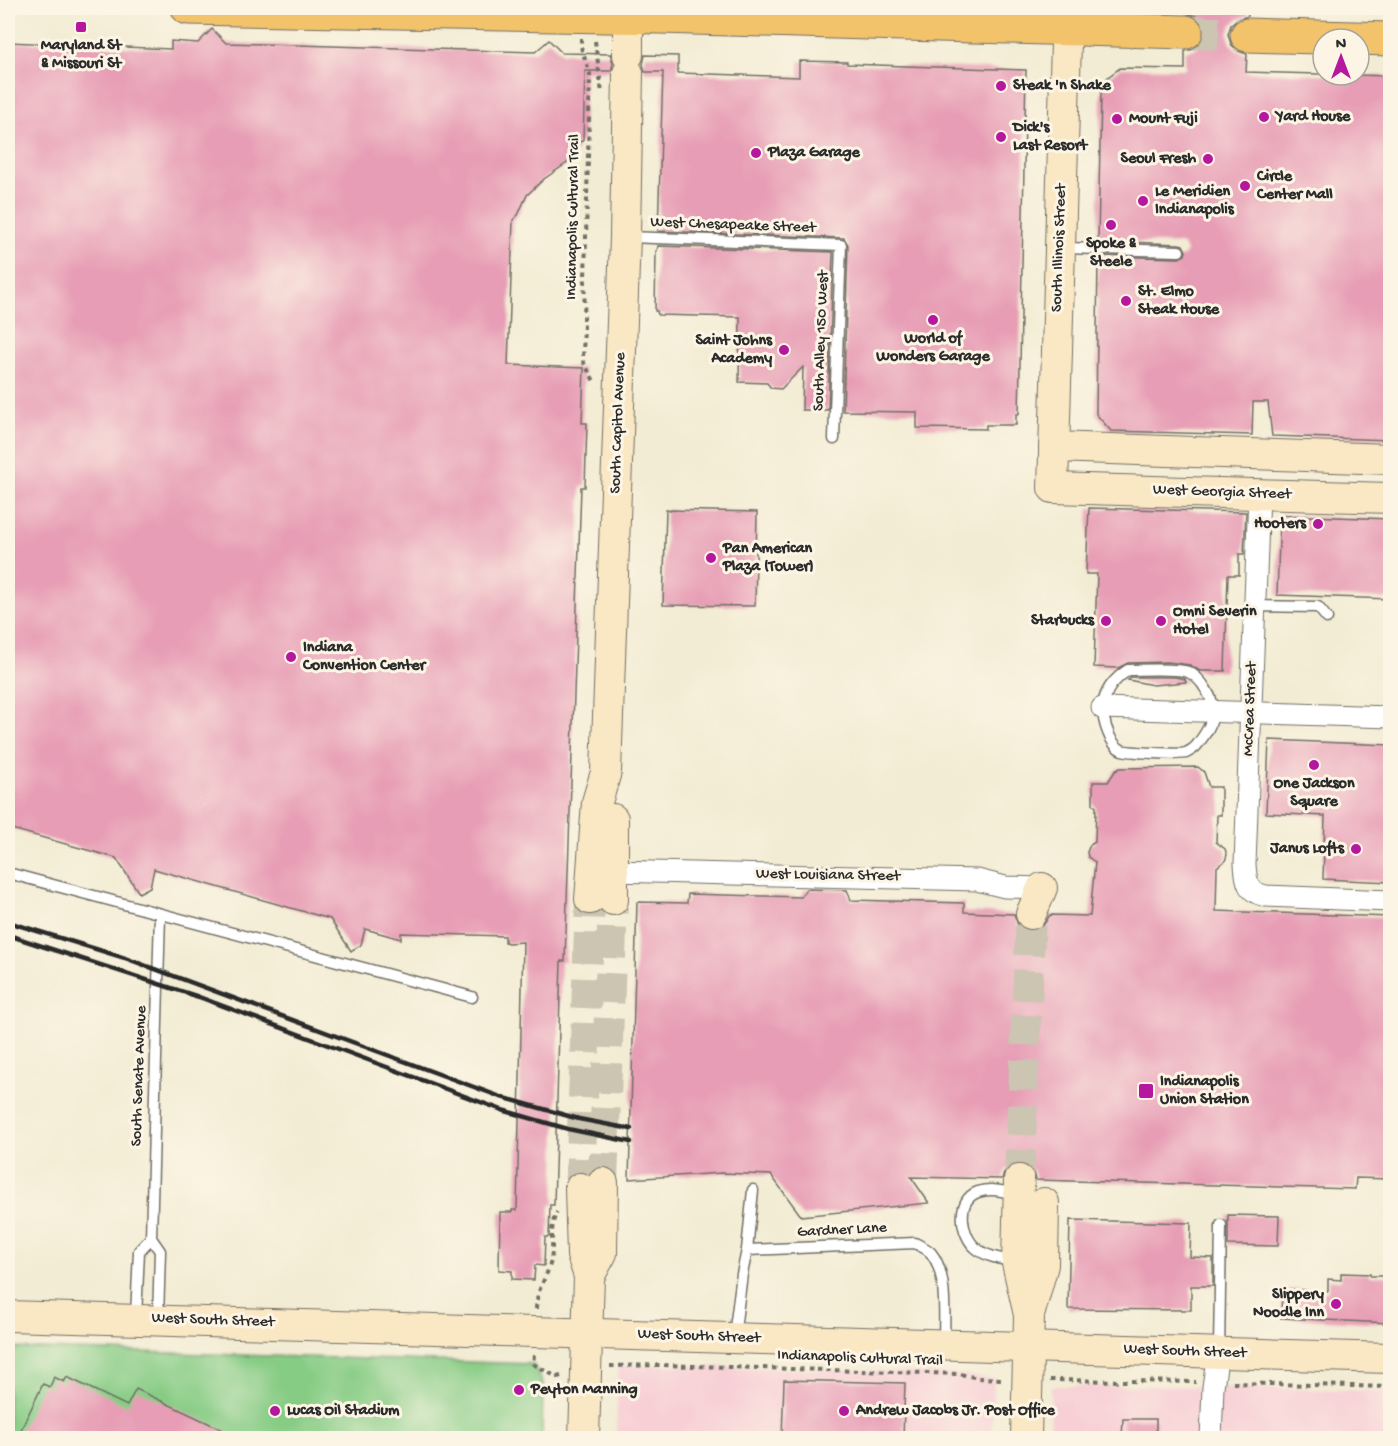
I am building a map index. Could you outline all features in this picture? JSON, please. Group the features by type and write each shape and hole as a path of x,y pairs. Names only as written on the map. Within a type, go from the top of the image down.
{"main road":[{"path":"188,8 628,12 938,19 1067,18 1186,32"},
{"name":"South Capitol Avenue","path":"605,890 597,802 606,772 625,237 619,69 628,12"},
{"name":"South Illinois Street","path":"1053,488 1067,18"},
{"path":"1248,35 1390,39"},
{"path":"1054,447 1390,459"},
{"name":"West Georgia Street","path":"1053,488 1390,498"},
{"path":"581,1192 582,1255 589,1276 584,1438"},
{"path":"1026,1438 1029,1346 1029,1195"},
{"name":"West South Street","path":"8,1316 1390,1358"}],"street":[{"name":"McCrea Street","path":"1259,494 1245,864 1249,888 1253,892 1266,896 1390,900"},
{"path":"1102,708 1390,717"},
{"name":"West Louisiana Street","path":"605,890 977,880 1005,887 1036,901"},
{"path":"1211,1438 1213,1387 1218,1353"}],"lane":[{"name":"West Chesapeake Street","path":"625,237 841,245"},
{"name":"South Alley 150 West","path":"834,439 841,245"},
{"path":"1060,248 1179,252"},
{"path":"1255,606 1318,608 1327,618"},
{"path":"1128,670 1186,671 1202,682 1214,712 1206,734 1194,749 1184,754 1122,751 1113,743 1102,708 1110,687 1128,670"},
{"path":"8,873 472,997"},
{"name":"South Senate Avenue","path":"147,1319 160,1251 151,1238 160,914"},
{"path":"734,1338 753,1190"},
{"path":"1029,1195 1002,1190 977,1192 968,1198 963,1214 968,1240 977,1249 990,1256 1030,1264"},
{"path":"1218,1353 1221,1225"},
{"name":"South Senate Avenue","path":"147,1319 139,1251 151,1238"},
{"name":"Gardner Lane","path":"747,1250 915,1243 931,1253 940,1271 944,1296 944,1344"}],"path":[{"path":"595,44 619,69"},
{"name":"Indianapolis Cultural Trail","path":"581,47 590,74 583,361 597,386"},
{"path":"536,1294 551,1263 554,1218 581,1192"},
{"path":"533,1364 557,1377"},
{"name":"Indianapolis Cultural Trail","path":"618,1366 661,1365 948,1373 994,1378"},
{"path":"1056,1380 1185,1381"},
{"path":"1236,1383 1390,1387"}],"shaded area":[{"path":"661,1365 960,1374 994,1379 992,1438 616,1438 618,1366"},
{"path":"1051,1386 1390,1391 1390,1438 1050,1438"}],"green space":[{"name":"Lucas Oil Stadium","path":"8,1348 533,1364 543,1384 542,1438 8,1438"}],"building":[{"name":"Circle Center Mall","path":"1186,8 1248,8 1248,16 1238,19 1231,25 1228,34 1231,44 1238,51 1247,54 1246,72 1311,74 1311,87 1371,87 1371,75 1390,76 1390,440 1272,436 1268,402 1253,402 1252,435 1111,431 1096,414 1098,256 1179,258 1185,255 1186,251 1183,245 1179,244 1098,241 1101,93 1108,77 1120,68 1185,69 1185,51 1194,49 1202,42 1205,32 1196,16 1186,13"},
{"name":"Indiana Convention Center","path":"212,29 226,43 535,52 549,40 562,53 611,54 613,64 611,71 585,71 583,141 577,142 576,151 567,163 544,179 527,195 518,215 513,220 508,365 584,368 582,423 587,423 585,487 581,487 565,961 561,961 554,1205 550,1205 549,1237 545,1237 544,1266 535,1265 534,1280 512,1279 512,1271 499,1270 500,1212 517,1210 523,942 505,942 505,936 401,933 401,939 365,929 361,945 351,951 330,919 154,869 150,887 139,893 116,858 8,828 8,42 171,49 171,41 198,43"},
{"name":"World of Wonders Garage","path":"645,55 678,56 678,73 799,77 799,61 1026,70 1019,414 1016,414 1016,425 986,425 986,429 917,428 917,412 843,411 848,245 844,238 658,231 663,72 645,72 643,64"},
{"path":"658,246 833,252 828,410 802,410 803,367 781,389 771,388 767,383 739,382 740,317 658,315 655,311"},
{"name":"Omni Severin Hotel","path":"1089,508 1246,512 1244,554 1239,554 1239,575 1228,575 1225,671 1200,671 1190,665 1168,662 1128,663 1118,668 1094,667 1097,574 1086,574"},
{"name":"Pan American Plaza (Tower)","path":"666,510 757,512 755,606 663,605"},
{"path":"1280,515 1390,519 1390,599 1277,595"},
{"path":"1131,677 1175,677 1185,679 1186,682 1153,685 1128,680"},
{"path":"1269,740 1390,745 1390,882 1323,879 1325,816 1266,813"},
{"name":"Indianapolis Union Station","path":"1198,767 1204,772 1209,787 1221,787 1221,815 1217,815 1216,842 1225,849 1227,855 1225,861 1217,867 1216,911 1390,917 1390,1179 1356,1178 1355,1189 1036,1180 1034,1172 1028,1166 1019,1163 1010,1165 1002,1179 911,1177 929,1203 801,1216 771,1175 722,1173 629,1179 637,902 687,903 688,894 801,897 806,889 847,890 851,900 964,903 964,912 1014,914 1018,925 1025,930 1034,931 1042,927 1050,915 1090,916 1095,862 1088,857 1087,852 1090,845 1095,842 1096,807 1093,804 1093,782 1108,782 1115,771 1120,768"},
{"path":"1228,1215 1279,1216 1278,1246 1228,1245"},
{"path":"1070,1220 1191,1223 1190,1257 1213,1258 1213,1286 1191,1286 1191,1310 1068,1309"},
{"name":"Slippery Noodle Inn","path":"1341,1273 1390,1276 1390,1323 1281,1318 1282,1289 1328,1291 1328,1279 1341,1280"},
{"path":"54,1377 64,1382 67,1377 127,1406 136,1389 240,1438 17,1438 43,1384 50,1387"},
{"name":"Andrew Jacobs Jr. Post Office","path":"784,1380 905,1383 903,1438 782,1438"},
{"path":"1123,1419 1156,1419 1156,1438 1122,1438"}],"tunnel":[{"path":"1186,32 1247,35"},
{"path":"580,1188 590,899"},
{"path":"603,1183 613,900"},
{"path":"1019,1180 1031,914"}],"railway":[{"path":"8,922 125,958 501,1097 579,1119 631,1129"},
{"path":"8,935 199,997 502,1110 568,1129 631,1142"}],"place":[{"name":"Maryland St & Missouri St","path":"81,27"},
{"name":"Steak 'n Shake","path":"1001,86"},
{"name":"Yard House","path":"1264,117"},
{"name":"Mount Fuji","path":"1117,119"},
{"name":"Dick's Last Resort","path":"1001,137"},
{"name":"Plaza Garage","path":"756,153"},
{"name":"Seoul Fresh","path":"1208,159"},
{"name":"Circle Center Mall","path":"1245,186"},
{"name":"Le Meridien Indianapolis","path":"1143,201"},
{"name":"Spoke & Steele","path":"1111,225"},
{"name":"St. Elmo Steak House","path":"1126,301"},
{"name":"World of Wonders Garage","path":"933,320"},
{"name":"Saint Johns Academy","path":"784,350"},
{"name":"Hooters","path":"1318,524"},
{"name":"Pan American Plaza (Tower)","path":"711,558"},
{"name":"Starbucks","path":"1106,621"},
{"name":"Omni Severin Hotel","path":"1161,621"},
{"name":"Indiana Convention Center","path":"291,657"},
{"name":"One Jackson Square","path":"1314,765"},
{"name":"Janus Lofts","path":"1356,849"},
{"name":"Indianapolis Union Station","path":"1146,1091"},
{"name":"Slippery Noodle Inn","path":"1336,1304"},
{"name":"Peyton Manning","path":"519,1390"},
{"name":"Lucas Oil Stadium","path":"275,1411"},
{"name":"Andrew Jacobs Jr. Post Office","path":"844,1411"}]}
